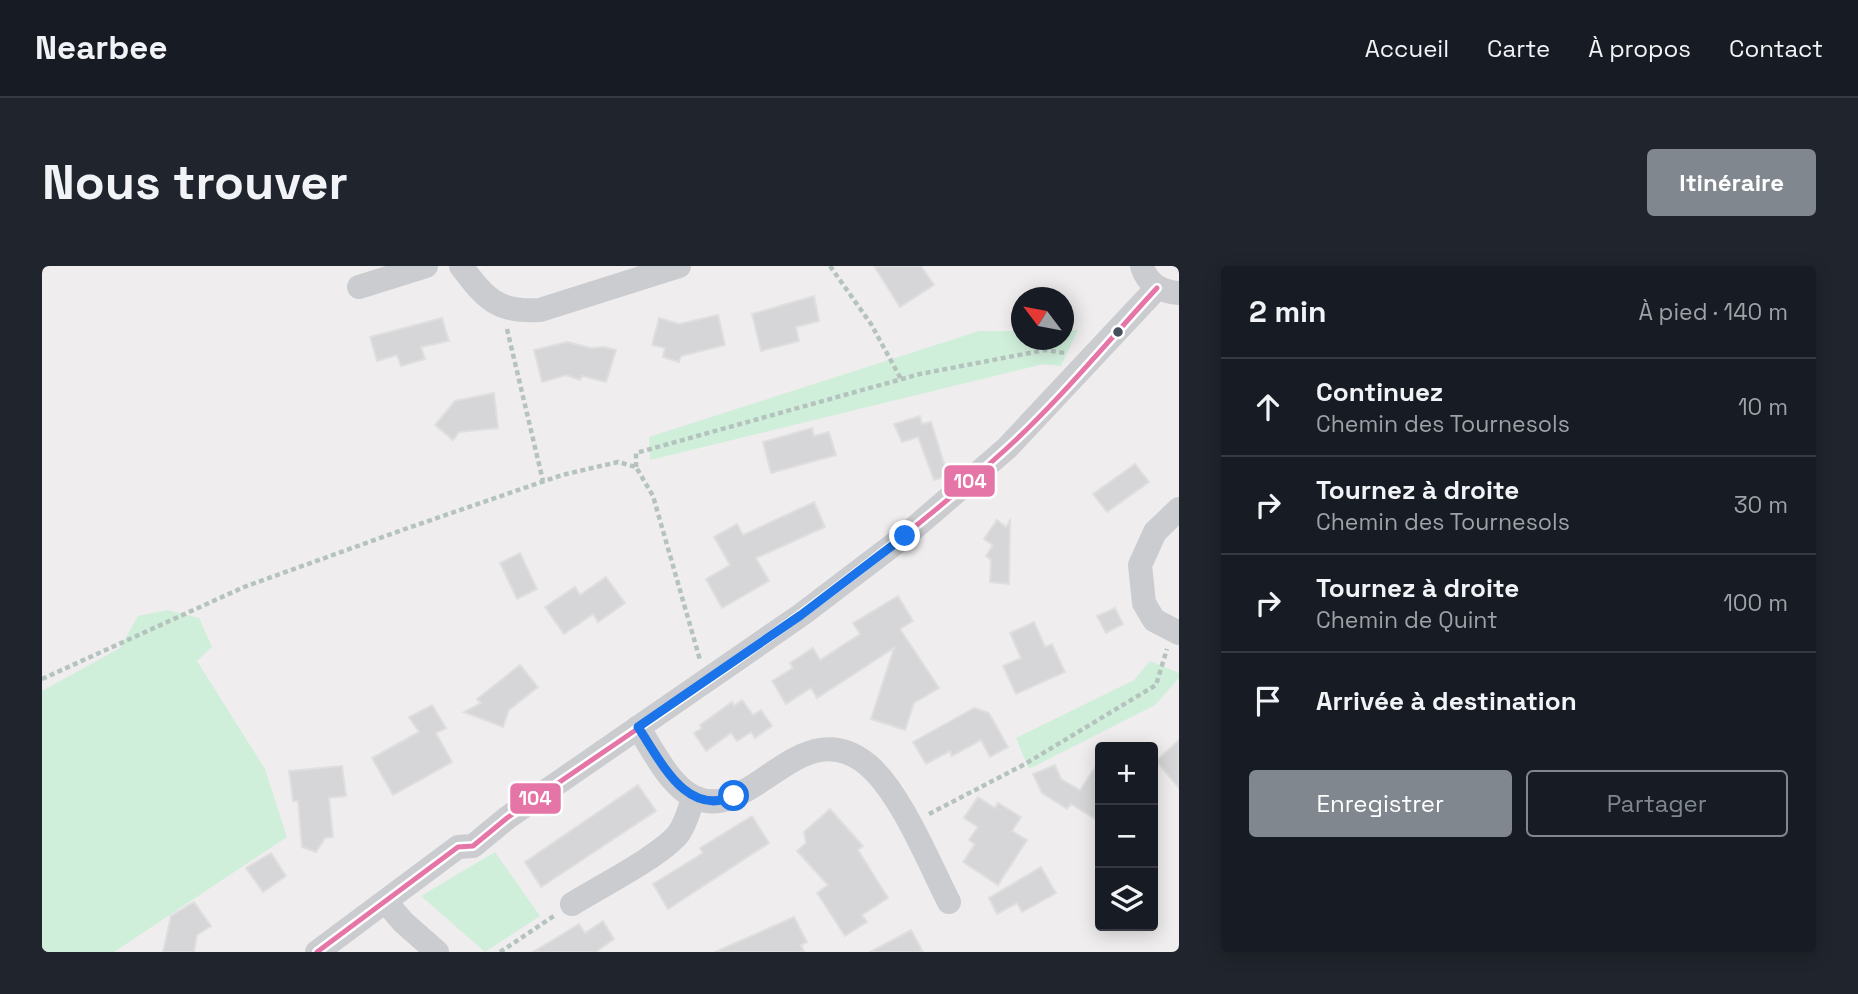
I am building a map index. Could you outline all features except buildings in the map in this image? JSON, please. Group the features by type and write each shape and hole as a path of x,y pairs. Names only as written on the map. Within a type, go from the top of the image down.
{"street":[{"path":"359,287 426,266"},
{"path":"461,266 490,300 502,307 540,310 679,266"},
{"path":"317,952 458,847 473,846 507,818 862,571 905,536 1007,448 1094,357 1168,291 1149,281 1142,266"},
{"path":"1176,632 1154,620 1144,603 1140,565 1155,533 1179,509"},
{"path":"638,727 670,774 693,797 706,802 722,802 796,758 815,751 833,750 851,755 867,764 883,781 909,824 949,902"},
{"path":"572,904 663,846 678,833 693,797"},
{"path":"386,902 403,922 437,952"}],"path":[{"path":"830,266 871,324 901,379"},
{"path":"502,307 544,481"},
{"path":"706,680 653,496 636,467 636,453 901,379 1045,350 1094,357"},
{"path":"42,679 244,587 544,481 618,462 636,467"},
{"path":"909,824 1026,764 1156,685 1176,632"},
{"path":"500,952 572,904"}],"green space":[{"path":"979,331 1011,331 1011,350 1069,350 1061,366 1044,364 650,460 649,437"},
{"path":"167,610 199,618 212,647 197,661 265,769 287,837 114,952 42,952 42,691 120,648 138,616"},
{"path":"1150,661 1179,673 1179,678 1155,705 1029,769 1016,738 1134,680"},
{"path":"495,852 540,916 485,952 421,896"}],"transit line":[{"name":"104","path":"317,952 458,847 473,846 507,818 699,687 886,550 1025,431 1157,288"}],"route":[{"path":"734,796 722,802 706,802 693,797 681,788 638,727 801,615 905,536"}]}
